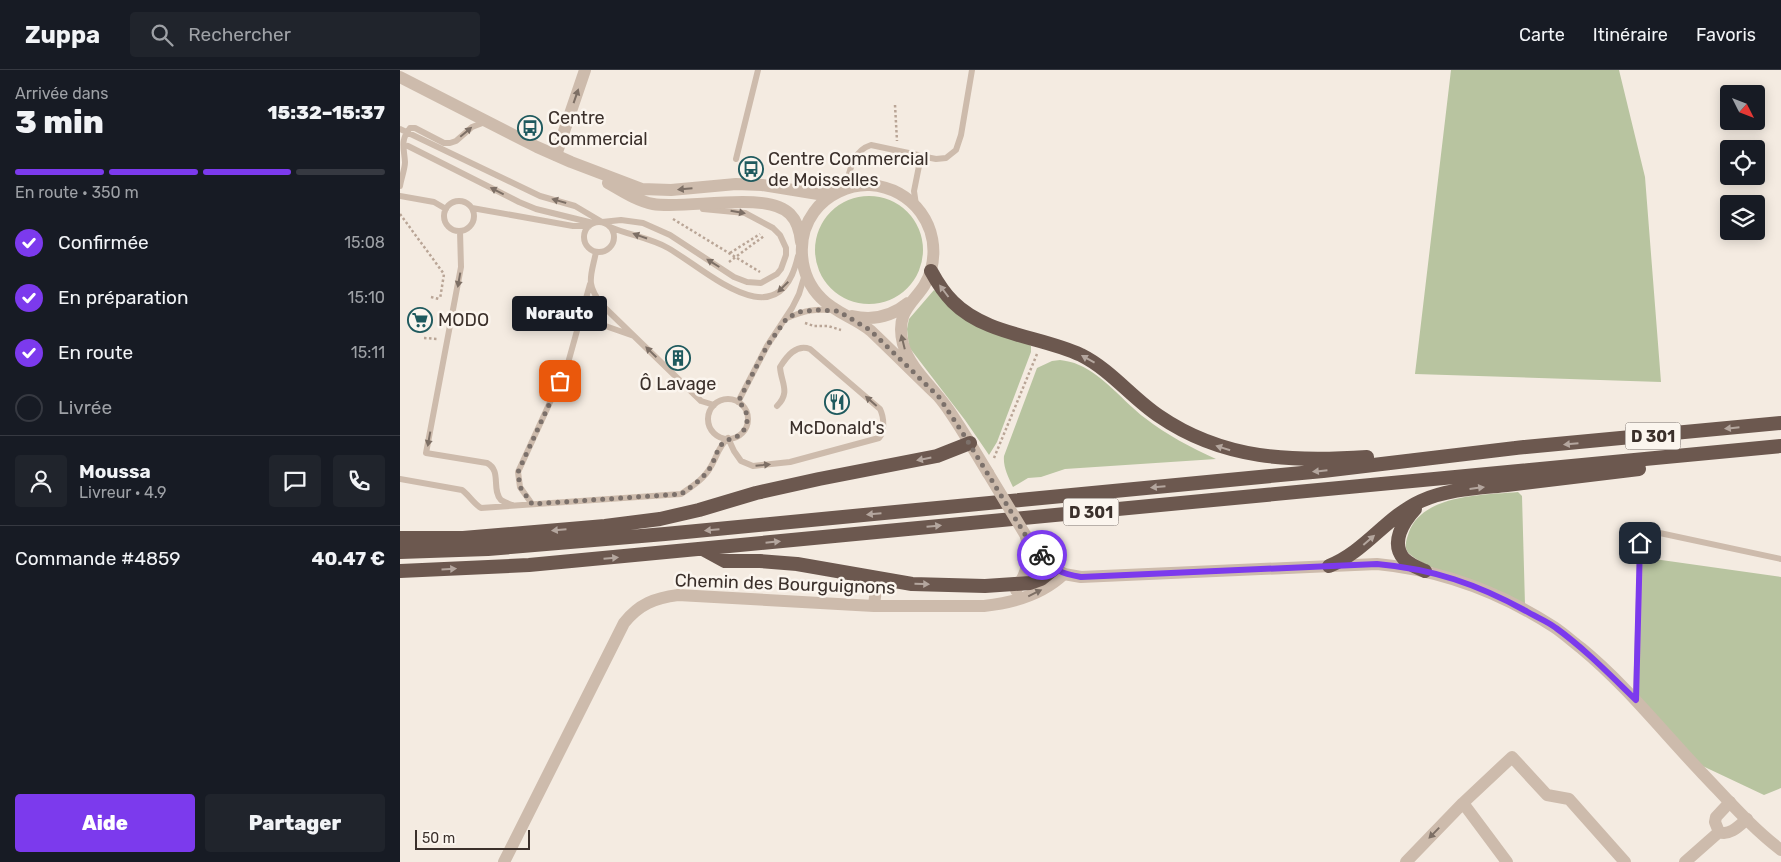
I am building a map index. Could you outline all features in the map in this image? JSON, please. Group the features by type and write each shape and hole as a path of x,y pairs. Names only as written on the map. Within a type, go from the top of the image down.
{"highway":[{"path":"931,271 948,297 973,317 995,327 1072,351 1092,361 1158,416 1178,428 1215,445 1255,456 1298,459 1350,458 1524,448"},
{"name":"D 301","path":"400,552 488,549 675,533 1323,471 1524,448 1781,423"},
{"path":"400,538 482,536 605,526 660,519 810,480 937,456 970,443"},
{"name":"D 301","path":"400,571 529,565 703,550 1781,446"},
{"path":"1328,566 1352,555 1394,518 1415,504 1429,498 1464,490 1781,452"},
{"path":"1425,571 1405,560 1399,551 1398,538 1401,528 1408,517 1429,498"},
{"path":"703,550 725,561 797,564 912,584 985,586 1020,584 1036,582 1060,571"}],"street":[{"path":"556,155 585,70"},
{"path":"400,77 487,122 571,162 629,195 655,204 742,202 783,208 794,219 802,243 802,264 809,283 821,299 870,330 939,397"},
{"path":"571,162 649,191 736,184 762,185 818,194 863,185 881,186 898,192 916,206 929,225 934,248 931,271 923,288 897,312 879,318 864,319 841,313"},
{"path":"802,243 807,224 814,212 841,190"},
{"path":"910,302 902,320 901,332 908,357 939,397 970,443 1026,536 1060,571 1081,577 1377,564 1425,571 1494,594 1555,627 1596,660 1636,700 1744,817 1781,850"},
{"path":"1002,604 1011,597 1020,584 1029,562 1030,551 1026,536"},
{"name":"Chemin des Bourguignons","path":"504,862 624,623 638,607 648,601 678,595 874,606 984,606 1002,604 1028,597 1049,586 1060,571"},
{"path":"874,606 877,579"},
{"path":"1406,862 1463,803 1512,757 1547,795 1569,799 1625,862"},
{"path":"1730,802 1716,817 1714,822 1720,832 1724,834 1731,832 1744,817"},
{"path":"1463,803 1507,862"},
{"path":"1685,862 1720,832"}],"lane":[{"path":"736,159 758,70"},
{"path":"841,190 852,162 864,147 871,145 936,159 946,158 956,150 961,135 972,70"},
{"path":"403,130 415,128 444,143 450,143 456,141 472,127 487,122"},
{"path":"400,186 405,162 401,149 403,130"},
{"path":"403,130 540,196 575,206 610,227 653,241 670,249 720,283 746,295 756,297 776,294 787,284 796,267 802,243"},
{"path":"408,146 519,202 536,209 591,224"},
{"path":"916,206 914,191 921,156"},
{"path":"400,196 434,202 446,209"},
{"path":"457,201 466,202 472,208 474,213 469,228 460,231 450,228 446,224 444,214 448,205 457,201"},
{"path":"472,208 573,226 621,220 643,223 670,235 734,276 747,282 761,283 767,280 777,274 784,262 786,248 780,234 763,221 736,211 655,204"},
{"path":"591,224 584,234 585,243 596,252 605,251 612,244 614,235 610,227"},
{"path":"460,231 461,267 426,454 487,463 495,471 498,495 502,500 513,506"},
{"path":"532,504 520,487 518,472 568,363 585,304 596,252"},
{"path":"738,402 767,346 787,318 799,294 805,272"},
{"path":"590,284 595,296 602,305 701,401 714,404 725,399 738,402 745,409 747,422 741,434 728,438 717,435 710,426 709,415 714,404"},
{"path":"585,304 586,311 594,322 635,336"},
{"path":"787,318 799,312 817,310 841,313"},
{"path":"728,438 741,461 753,466 790,462 879,438 883,432 880,409 810,349 806,348 794,350 780,367 785,394 783,400 777,406"},
{"path":"400,479 462,490 481,508 681,494 694,486 710,469 717,452 728,438"},
{"path":"1636,700 1641,529 1781,559"}],"path":[{"path":"895,105 897,151"},
{"path":"400,214 444,274 440,299"},
{"path":"988,473 1042,341"}],"green space":[{"path":"1451,70 1619,70 1645,177 1661,382 1415,374"},
{"path":"869,196 890,200 907,212 919,229 923,250 919,271 907,288 890,300 869,304 848,300 831,288 819,271 815,250 819,229 831,212 848,200"},
{"path":"934,290 1031,346 1031,352 997,442 989,455 965,420 909,347 907,329 909,319"},
{"path":"1060,360 1088,369 1153,424 1216,459 1065,469 1041,477 1028,478 1013,487 1005,468 1004,456 1037,368 1052,361"},
{"path":"1518,492 1522,496 1525,605 1443,573 1426,565 1407,551 1406,544 1409,532 1416,519 1427,510 1441,503 1456,499"},
{"path":"1640,557 1781,577 1781,788 1764,795 1692,761 1636,700"}],"way so far":[{"path":"560,381 518,472 520,487 532,504 681,494 694,486 710,469 722,444 728,438 741,434 745,428 748,415 738,402 767,346 787,318 799,312 817,310 838,311 870,330 939,397 1026,536 1042,555"}],"place":[{"name":"Centre Commercial","path":"530,128"},
{"name":"Centre Commercial de Moisselles","path":"751,169"},
{"name":"MODO","path":"420,320"},
{"name":"Ô Lavage","path":"678,358"},
{"name":"Norauto","path":"560,381"},
{"name":"McDonald's","path":"837,402"}],"route":[{"path":"1042,555 1064,574 1081,577 1377,564 1425,571 1494,594 1555,627 1596,660 1636,700 1640,543"}]}
